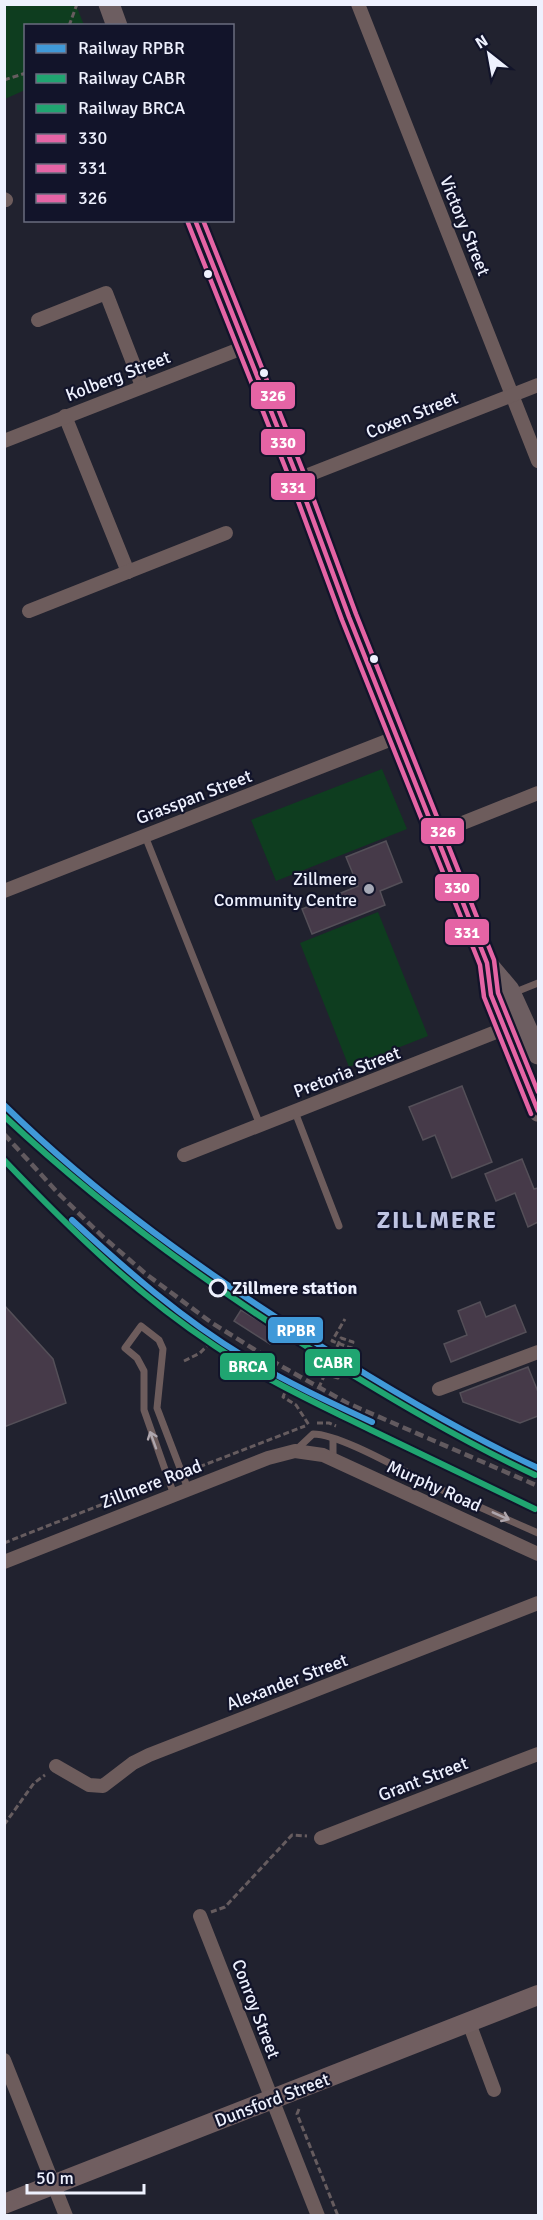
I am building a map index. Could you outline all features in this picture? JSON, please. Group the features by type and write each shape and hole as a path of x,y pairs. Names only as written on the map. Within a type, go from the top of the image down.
{"main road":[{"path":"109,4 116,24"},
{"path":"196,222 298,479 349,617 487,963 510,994 514,1025 538,1111"},
{"path":"487,963 491,995 538,1054"},
{"name":"Dunsford Street","path":"4,2204 538,1995"}],"street":[{"name":"Victory Street","path":"358,4 538,461"},
{"path":"38,320 106,293 142,386"},
{"name":"Kolberg Street","path":"4,441 245,347"},
{"name":"Coxen Street","path":"298,479 538,385"},
{"path":"65,416 128,572"},
{"path":"29,611 226,533"},
{"name":"Grasspan Street","path":"4,891 397,736"},
{"path":"435,834 538,793"},
{"name":"Pretoria Street","path":"184,1155 514,1025"},
{"path":"439,1389 538,1352"},
{"name":"Zillmere Road","path":"4,1562 282,1453 314,1452"},
{"name":"Murphy Road","path":"314,1452 538,1554"},
{"name":"Alexander Street","path":"56,1766 89,1785 103,1786 133,1763 149,1755 538,1603"},
{"name":"Grant Street","path":"321,1838 538,1754"},
{"name":"Conroy Street","path":"200,1916 318,2216"},
{"path":"469,2023 494,2090"},
{"path":"4,2060 66,2216"}],"lane":[{"path":"145,836 260,1125"},
{"path":"510,994 538,983"},
{"path":"295,1112 339,1226"},
{"path":"174,1495 144,1410 144,1371 137,1358 125,1348 141,1326 159,1340 163,1349 158,1408 188,1489"},
{"path":"295,1451 313,1434 321,1434 538,1533"},
{"path":"333,1439 333,1460"}],"path":[{"path":"70,24 77,4"},
{"path":"4,80 24,74"},
{"path":"286,1390 312,1403 328,1369 342,1338 353,1342 351,1348 332,1341 345,1319"},
{"path":"184,1361 200,1353 213,1340"},
{"path":"312,1376 325,1354"},
{"path":"316,1371 338,1378 340,1373 328,1369"},
{"path":"288,1385 283,1397 296,1405 309,1425"},
{"path":"182,1473 289,1430"},
{"path":"4,1543 168,1478"},
{"path":"4,1825 34,1783 56,1766"},
{"path":"200,1916 225,1907 292,1835 321,1838"},
{"path":"299,2109 297,2114 338,2216"}],"green space":[{"path":"5,4 76,5 84,24 24,24 24,90 5,99"},
{"path":"382,769 407,829 276,881 251,820"},
{"path":"378,912 428,1036 349,1067 300,943"}],"building":[{"name":"Zillmere Community Centre","path":"386,841 402,882 380,891 385,905 312,934 302,909 358,886 346,857"},
{"path":"462,1086 492,1162 452,1178 435,1135 423,1140 409,1107"},
{"path":"522,1159 534,1189 538,1188 538,1222 528,1227 515,1193 496,1201 485,1174"},
{"path":"480,1302 486,1317 515,1305 526,1332 451,1362 444,1344 467,1335 458,1311"},
{"path":"4,1305 53,1359 66,1403 4,1427"},
{"path":"241,1310 277,1332 270,1344 234,1321"},
{"path":"528,1367 538,1392 538,1416 520,1423 463,1402 460,1393"}],"railway":[{"path":"4,1134 58,1193 102,1236 146,1274 212,1323 281,1366 347,1403 538,1486"}],"rail line":[{"name":"RPBR","path":"4,1105 40,1139 115,1202 234,1289 398,1393 453,1425 538,1468"},
{"name":"CABR","path":"4,1116 78,1182 117,1213 196,1272 278,1328 399,1403 480,1448 535,1475"},
{"name":"BRCA","path":"4,1160 104,1259 158,1305 215,1346 311,1401 535,1509"},
{"name":"RPBR","path":"72,1220 155,1293 199,1327 260,1366 372,1422"}],"transit line":[{"name":"330","path":"196,222 298,479 349,617 487,963 491,995 538,1111"},
{"name":"326","path":"204,222 305,476 356,614 494,960 498,993 538,1092"},
{"name":"331","path":"188,223 291,482 342,620 480,965 484,997 531,1114"}],"place":[{"name":"Zillmere Community Centre","path":"369,889"},
{"name":"Zillmere station","path":"218,1288"}],"district":[{"name":"ZILLMERE","path":"437,1220"}]}
